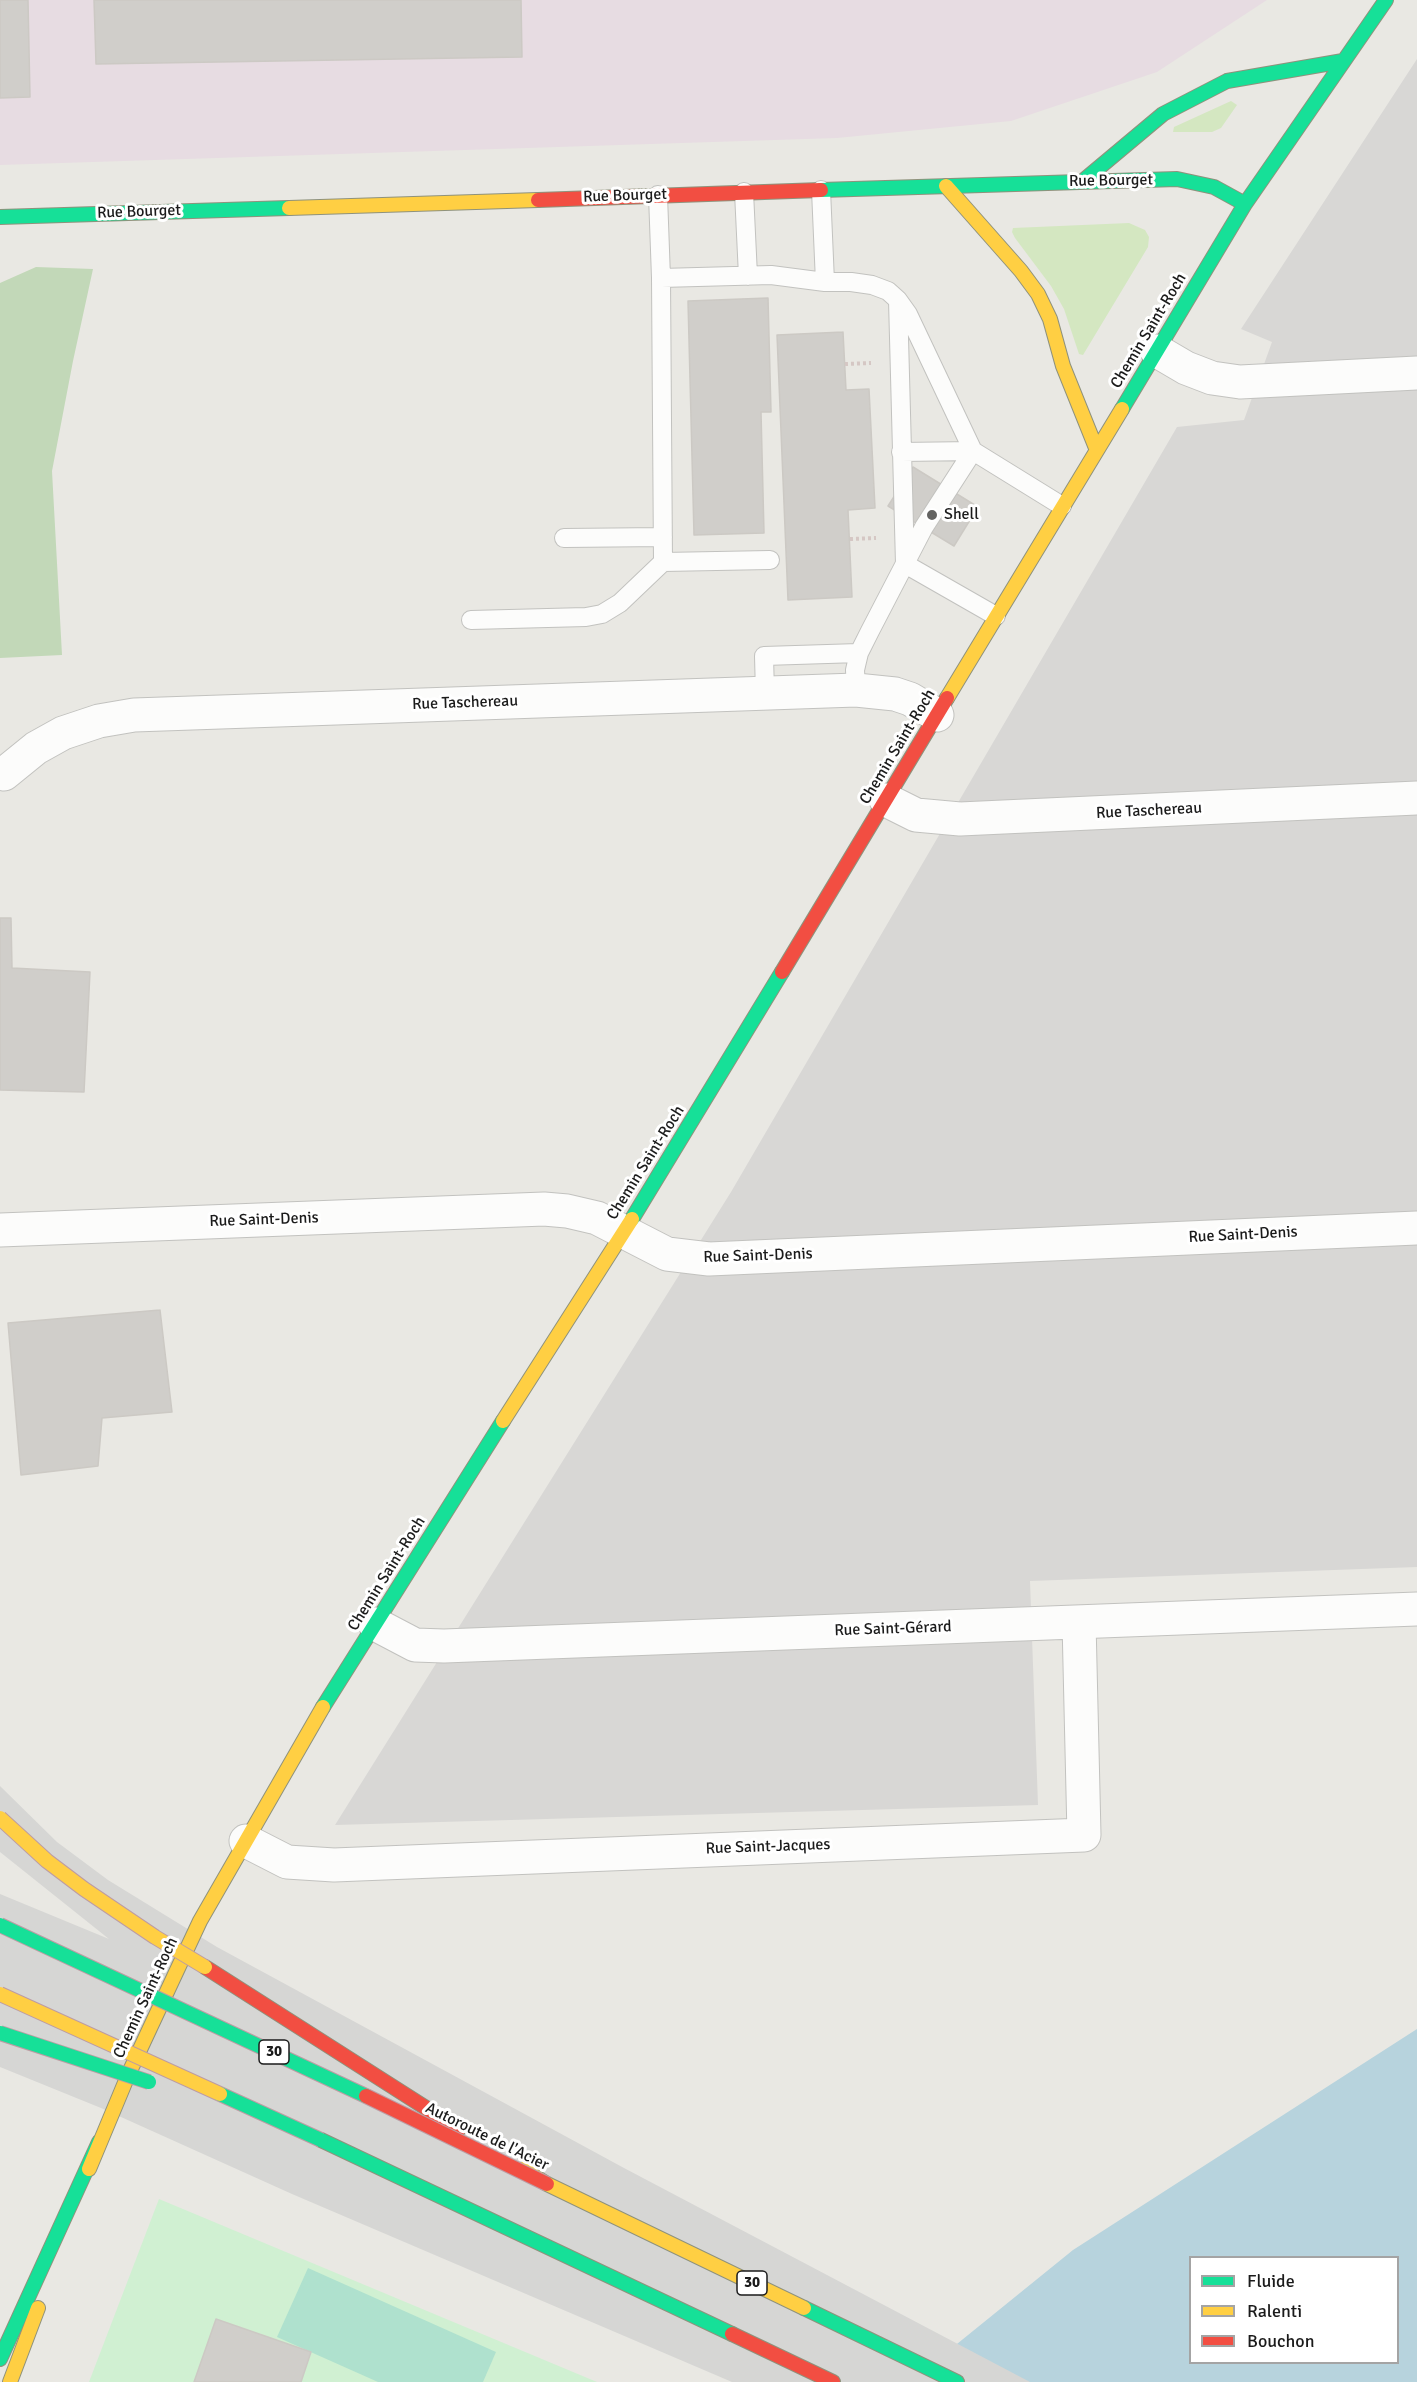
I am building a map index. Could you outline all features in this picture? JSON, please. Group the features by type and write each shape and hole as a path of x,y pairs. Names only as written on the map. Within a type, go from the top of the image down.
{"main road":[{"name":"Chemin Saint-Roch","path":"10,2382 99,2142 200,1921 311,1727 651,1189 1245,204 1386,0"},
{"path":"1083,181 1163,114 1227,81 1343,61"},
{"name":"Rue Bourget","path":"0,217 1083,181 1189,180 1214,187 1245,204"},
{"path":"946,186 1021,271 1038,294 1050,319 1063,366 1096,448"},
{"path":"0,1818 48,1861 119,1913 547,2184"},
{"name":"Autoroute de l'Acier","path":"0,1925 324,2076 957,2382"},
{"path":"0,1994 321,2140 833,2382"},
{"path":"0,2033 166,2088"},
{"path":"199,2099 321,2140"},
{"path":"0,2360 99,2142"}],"street":[{"path":"1156,351 1186,368 1212,378 1239,382 1417,373"},
{"name":"Rue Taschereau","path":"4,774 36,748 63,734 99,721 134,715 870,690 902,697 937,715"},
{"name":"Rue Taschereau","path":"886,800 916,815 960,819 1417,798"},
{"name":"Rue Saint-Denis","path":"0,1230 544,1209 567,1211 597,1218 667,1254 709,1259 1417,1228"},
{"name":"Rue Saint-Gérard","path":"375,1624 415,1646 444,1646 1417,1609"},
{"name":"Rue Saint-Jacques","path":"246,1841 287,1862 334,1865 1084,1835 1078,1622"}],"lane":[{"path":"821,190 825,282"},
{"path":"744,192 748,276"},
{"path":"658,195 661,278 663,562"},
{"path":"661,278 771,275 825,282 851,282 872,285 888,291 908,314 973,451"},
{"path":"898,300 905,564"},
{"path":"856,690 855,670 859,653 924,527 973,451"},
{"path":"901,452 973,451 1062,506"},
{"path":"564,538 663,537"},
{"path":"471,620 586,617 602,614 620,603 663,562 770,560"},
{"path":"905,564 996,616"},
{"path":"765,693 764,656 859,653"}],"shaded area":[{"path":"0,0 1267,0 1157,72 1011,121 837,138 0,165"},
{"path":"1417,59 1417,1567 1030,1581 1038,1805 335,1825 731,1192 1177,427 1244,420 1272,342 1241,329"}],"green space":[{"path":"1231,101 1237,105 1221,128 1212,132 1173,132 1174,127"},
{"path":"1129,223 1145,230 1149,237 1148,247 1083,355 1079,354 1064,309 1051,286 1015,238 1013,228"},
{"path":"36,267 93,269 52,471 62,655 0,658 0,283"},
{"path":"159,2199 597,2382 89,2382"},
{"path":"308,2268 496,2352 483,2382 378,2382 277,2337"}],"water":[{"path":"1417,2029 1417,2382 910,2382 1073,2250"}],"pier":[{"path":"0,1786 57,1842 108,1880 217,1947 624,2168 1030,2382 732,2382 292,2194 101,2108 0,2067 0,1894 109,1939 0,1852"}],"building":[{"path":"0,0 28,0 30,97 0,98"},
{"path":"94,0 521,0 522,57 96,64"},
{"path":"768,298 771,412 761,412 764,533 694,535 688,301"},
{"path":"843,332 846,390 869,389 875,508 848,510 852,597 788,600 777,335"},
{"path":"913,467 978,507 954,546 888,506"},
{"path":"0,918 11,918 12,968 90,972 84,1092 0,1090"},
{"path":"160,1310 172,1412 102,1418 98,1466 21,1475 8,1323"},
{"path":"216,2319 311,2352 301,2382 194,2382"}],"traffic: fast":[{"path":"1122,409 1245,204 1386,0"},
{"path":"1083,181 1163,114 1227,81 1343,61"},
{"path":"821,190 1177,179 1214,187 1245,204"},
{"path":"0,217 289,208"},
{"path":"632,1219 782,972"},
{"path":"323,1707 503,1421"},
{"path":"0,1925 366,2096"},
{"path":"0,2033 149,2082"},
{"path":"220,2094 321,2140"},
{"path":"321,2140 732,2334"},
{"path":"0,2359 99,2142"},
{"path":"804,2308 957,2382"}],"traffic: slow":[{"path":"946,186 1021,271 1038,294 1050,319 1063,366 1096,448"},
{"path":"289,208 538,200"},
{"path":"947,698 1122,409"},
{"path":"503,1421 632,1219"},
{"path":"89,2169 129,2073 200,1921 323,1707"},
{"path":"0,1818 47,1861 84,1889 155,1937 205,1967"},
{"path":"0,1994 220,2094"},
{"path":"523,2169 547,2184 804,2308"},
{"path":"10,2382 38,2308"}],"traffic: jam":[{"path":"538,200 821,190"},
{"path":"782,972 947,698"},
{"path":"205,1967 459,2129"},
{"path":"366,2096 547,2184"},
{"path":"732,2334 833,2382"}],"place":[{"name":"Shell","path":"932,515"}]}
